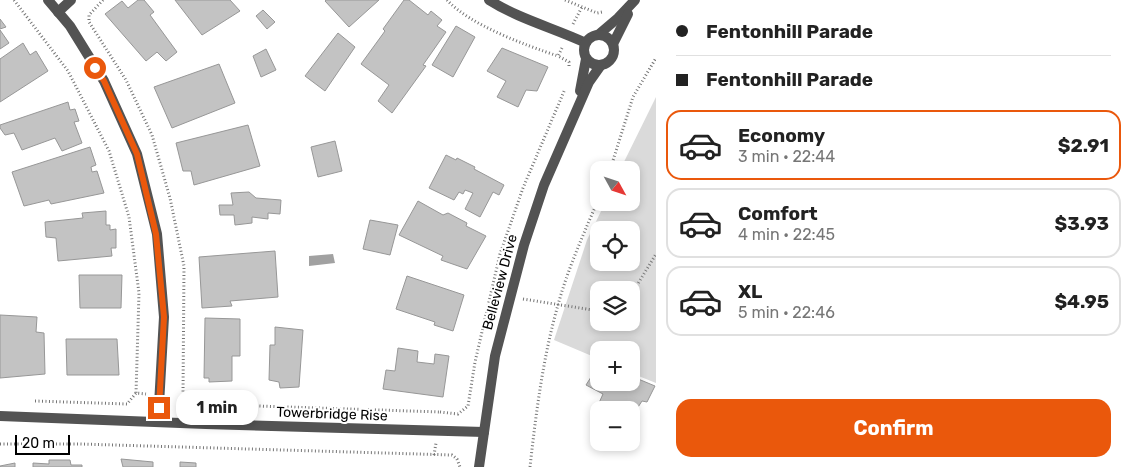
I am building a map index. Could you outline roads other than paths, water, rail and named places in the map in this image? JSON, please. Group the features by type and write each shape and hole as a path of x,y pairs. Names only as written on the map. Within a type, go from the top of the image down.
{"street":[{"path":"48,0 70,26 104,81 137,154 156,234 164,317 158,422"},
{"path":"58,12 71,0"},
{"path":"489,0 510,13 586,43"},
{"path":"598,35 603,35 609,39 613,44 614,51 610,61 601,65 594,65 586,59 584,53 586,43 618,18 635,0"},
{"path":"613,44 635,0"},
{"name":"Belleview Drive","path":"576,112 586,59"},
{"name":"Belleview Drive","path":"479,467 495,356 524,245 544,185 589,82 601,65"},
{"name":"Towerbridge Rise","path":"0,416 484,432"}]}
